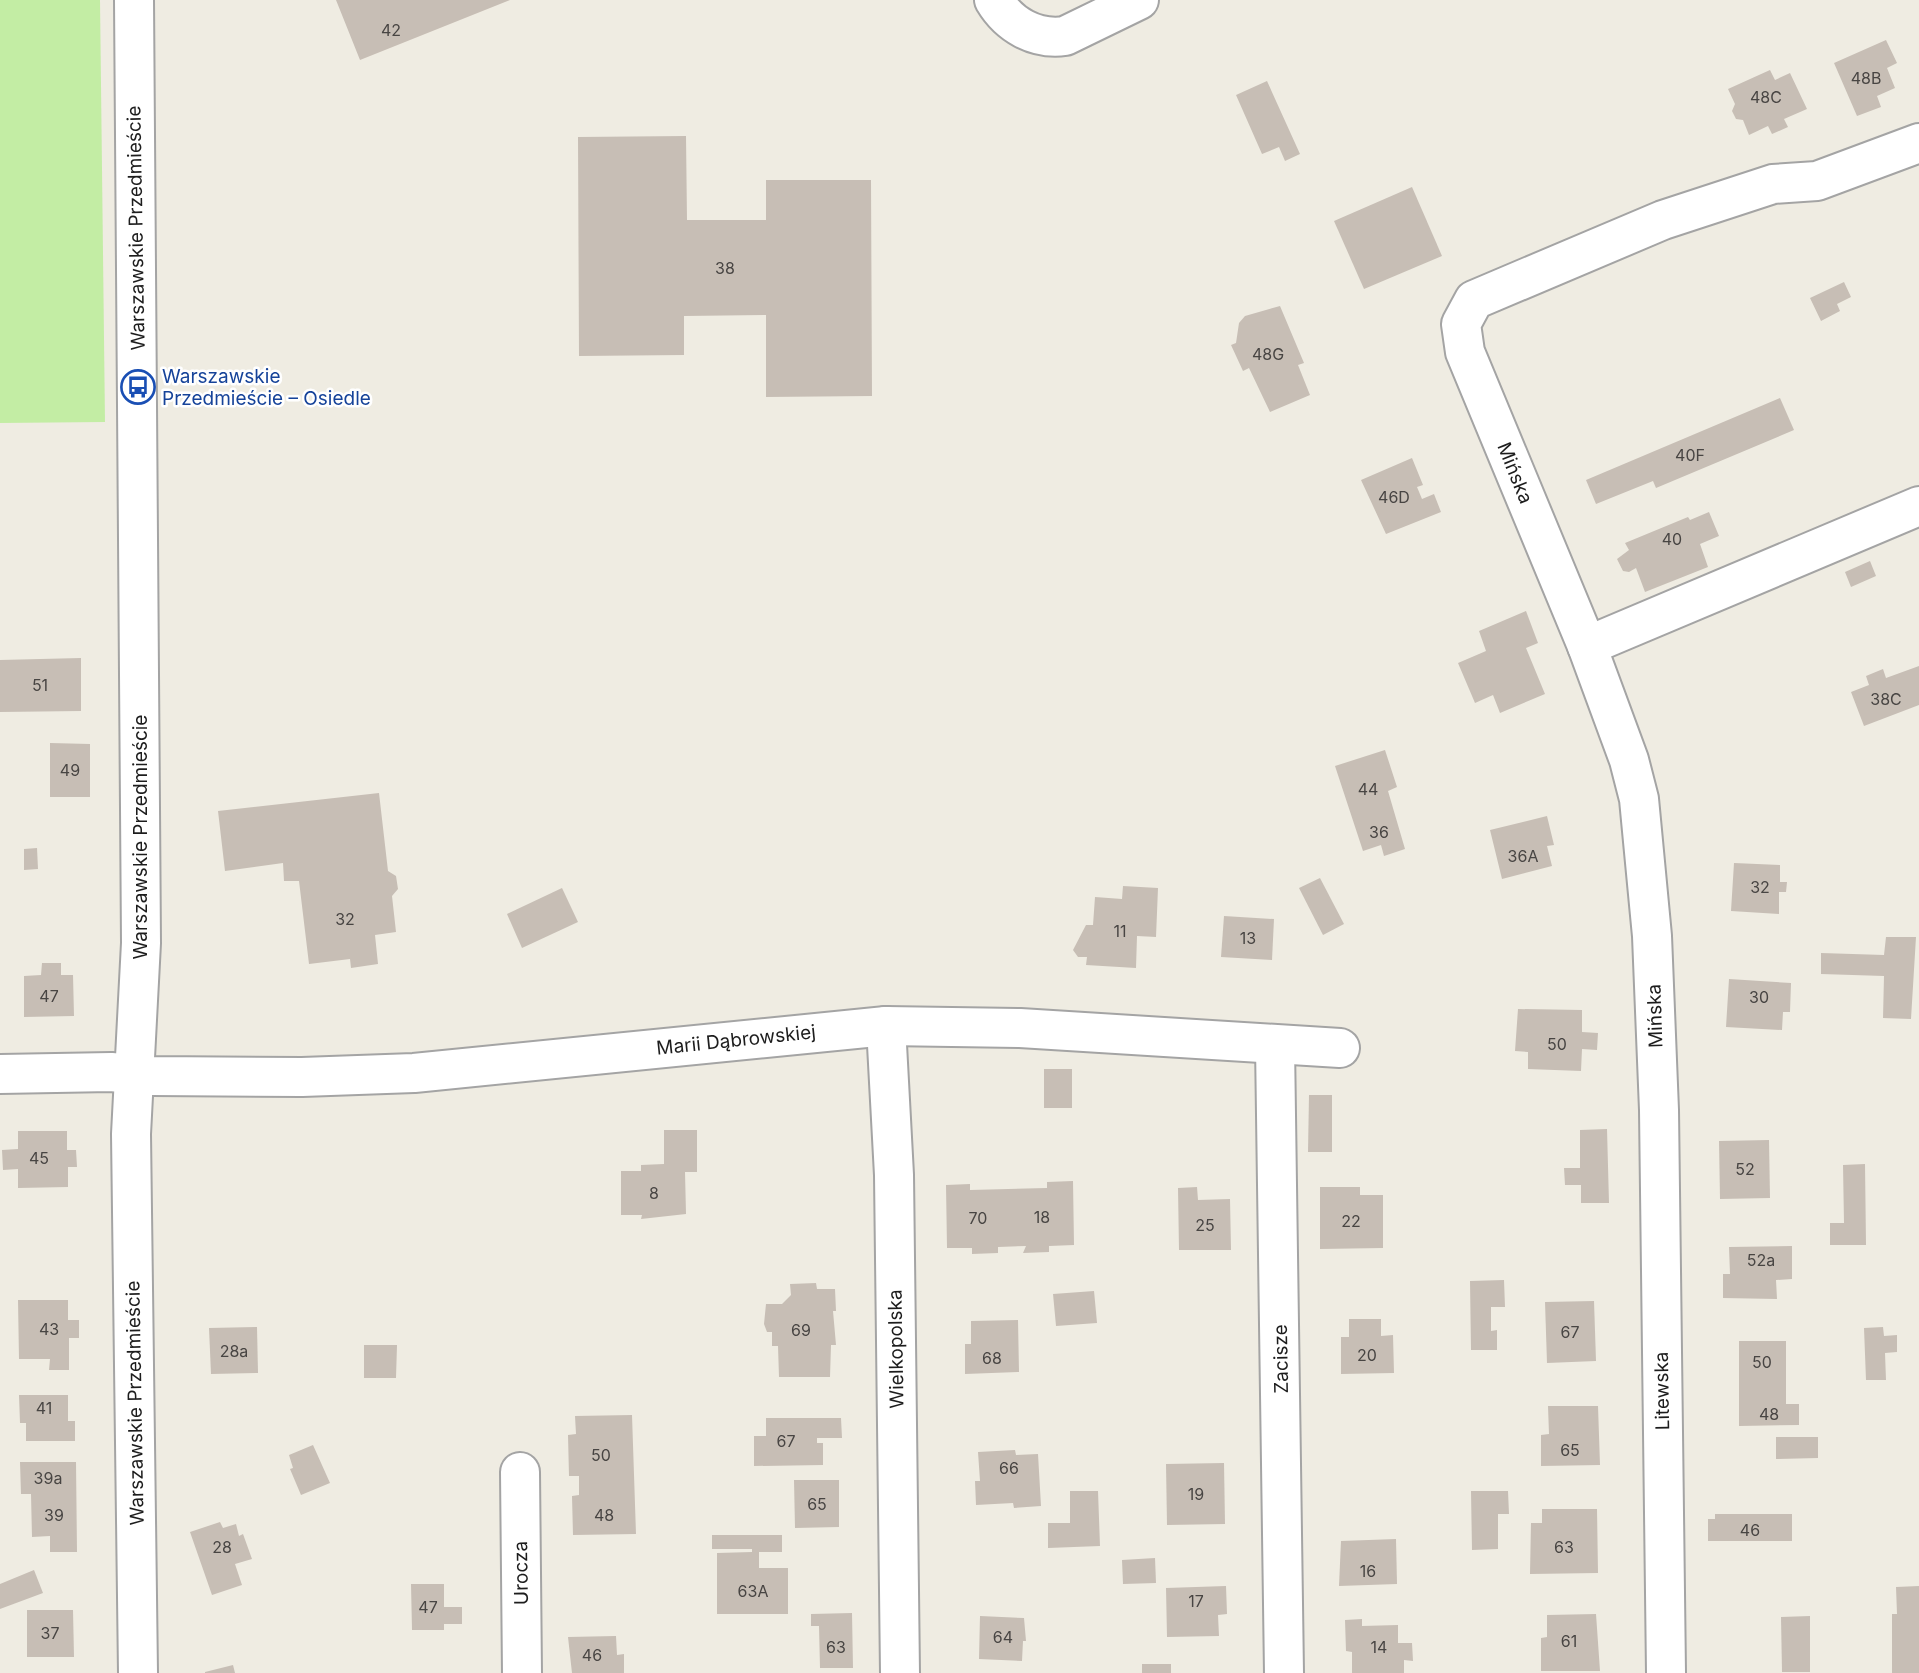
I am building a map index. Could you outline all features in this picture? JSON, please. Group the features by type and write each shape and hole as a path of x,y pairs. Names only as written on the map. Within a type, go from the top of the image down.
{"street":[{"name":"Warszawskie Przedmieście","path":"134,0 141,943 133,1075 138,1673"},
{"path":"994,0 1020,29 1055,37 1065,36 1139,0"},
{"name":"Mińska","path":"1659,1110 1651,936 1639,799 1629,760 1587,646 1465,352 1461,324 1474,300 1663,220 1773,184 1817,181 1919,143"},
{"path":"1587,646 1919,506"},
{"name":"Marii Dąbrowskiej","path":"0,1074 111,1072 133,1075 302,1077 414,1073 886,1026 1020,1028 1340,1048"},
{"name":"Wielkopolska","path":"886,1026 894,1175 900,1673"},
{"name":"Zacisze","path":"1276,1045 1284,1673"},
{"name":"Litewska","path":"1659,1110 1666,1673"},
{"name":"Urocza","path":"520,1472 522,1673"}],"green space":[{"path":"0,0 100,0 105,422 0,423"}],"building":[{"path":"336,0 510,0 360,60"},
{"path":"1886,40 1897,63 1887,68 1895,88 1877,96 1881,107 1857,116 1834,63"},
{"path":"1770,70 1775,80 1790,73 1807,109 1784,119 1788,127 1772,134 1768,126 1749,135 1743,120 1736,119 1732,111 1735,104 1728,89"},
{"path":"1267,81 1300,154 1285,161 1279,147 1262,154 1236,95"},
{"path":"686,136 687,220 766,220 766,180 871,180 872,396 766,397 766,315 684,316 684,355 579,356 578,137"},
{"path":"1412,187 1442,256 1364,289 1334,221"},
{"path":"1844,282 1851,297 1837,304 1840,311 1821,321 1810,298"},
{"path":"1280,306 1304,363 1298,365 1310,395 1270,412 1249,368 1243,371 1231,345 1236,343 1239,323 1245,316"},
{"path":"1780,398 1794,430 1656,488 1653,481 1596,504 1586,480"},
{"path":"1412,458 1423,485 1417,487 1422,499 1434,494 1441,512 1386,534 1361,480"},
{"path":"1709,512 1719,536 1700,544 1708,567 1645,592 1636,568 1629,572 1623,571 1617,559 1629,550 1625,543 1688,517 1690,520"},
{"path":"1870,561 1876,576 1851,587 1845,572"},
{"path":"1526,611 1538,643 1526,648 1545,694 1500,713 1493,695 1475,703 1458,663 1486,651 1479,631"},
{"path":"81,658 81,711 0,712 0,660"},
{"path":"1919,666 1919,705 1864,726 1851,692 1869,685 1866,676 1883,669 1886,678"},
{"path":"50,743 90,744 90,797 50,797"},
{"path":"1385,750 1397,787 1388,791 1405,849 1384,856 1381,845 1363,851 1335,766"},
{"path":"379,793 388,871 396,876 398,889 392,896 396,932 375,935 378,964 351,968 350,959 309,964 299,881 284,881 283,863 225,871 218,811"},
{"path":"1547,816 1554,845 1547,846 1552,866 1502,879 1490,830"},
{"path":"37,848 38,869 24,870 24,849"},
{"path":"1734,863 1780,865 1780,882 1787,882 1786,892 1779,892 1779,914 1731,911"},
{"path":"1320,878 1344,924 1323,935 1299,888"},
{"path":"1123,886 1158,888 1156,937 1137,936 1136,968 1086,965 1087,957 1078,957 1073,950 1086,925 1093,925 1095,897 1122,899"},
{"path":"562,888 578,922 522,948 507,914"},
{"path":"1224,916 1274,919 1272,960 1221,957"},
{"path":"1886,937 1916,937 1911,1019 1883,1018 1884,976 1821,974 1821,953 1884,955"},
{"path":"42,963 61,963 61,975 73,975 74,1016 24,1017 24,976 41,975"},
{"path":"1729,979 1791,983 1790,1012 1783,1012 1782,1030 1726,1027"},
{"path":"1518,1009 1582,1010 1582,1032 1598,1033 1597,1050 1582,1049 1581,1071 1528,1069 1528,1052 1515,1051"},
{"path":"1044,1069 1072,1069 1072,1108 1044,1108"},
{"path":"1309,1095 1332,1095 1332,1152 1308,1152"},
{"path":"1607,1129 1609,1203 1581,1203 1581,1185 1565,1185 1564,1168 1580,1168 1580,1130"},
{"path":"664,1130 697,1130 697,1172 685,1172 686,1214 641,1219 642,1215 621,1215 621,1171 641,1171 641,1165 664,1164"},
{"path":"18,1131 67,1131 67,1150 76,1150 77,1167 68,1167 68,1187 18,1188 18,1169 3,1170 2,1150 18,1149"},
{"path":"1769,1140 1770,1198 1720,1199 1719,1141"},
{"path":"1865,1164 1866,1245 1830,1245 1830,1223 1844,1223 1843,1165"},
{"path":"1073,1181 1074,1245 1049,1246 1049,1252 1023,1253 1026,1246 998,1247 998,1253 972,1254 972,1248 947,1248 946,1185 970,1184 970,1190 1047,1188 1047,1182"},
{"path":"1197,1187 1198,1200 1230,1199 1231,1250 1179,1250 1178,1188"},
{"path":"1320,1187 1360,1187 1360,1195 1383,1195 1383,1248 1320,1249"},
{"path":"1792,1246 1792,1279 1776,1280 1777,1299 1723,1298 1723,1274 1730,1274 1729,1247"},
{"path":"1504,1280 1505,1307 1491,1307 1491,1331 1497,1330 1497,1350 1471,1350 1470,1281"},
{"path":"816,1283 817,1289 835,1289 836,1311 833,1311 836,1345 831,1345 830,1377 779,1377 778,1346 772,1346 772,1332 767,1332 764,1324 766,1304 782,1304 791,1295 790,1284"},
{"path":"1094,1291 1097,1323 1056,1326 1053,1294"},
{"path":"18,1300 68,1300 68,1320 79,1320 79,1338 69,1338 69,1370 49,1370 50,1359 19,1359"},
{"path":"1594,1301 1596,1361 1547,1363 1545,1302"},
{"path":"1349,1319 1381,1319 1381,1336 1393,1335 1394,1373 1341,1374 1341,1337 1349,1337"},
{"path":"1018,1320 1019,1372 965,1374 965,1344 971,1344 971,1321"},
{"path":"257,1327 258,1373 211,1374 209,1328"},
{"path":"1883,1327 1884,1336 1897,1335 1897,1352 1885,1353 1886,1380 1866,1380 1864,1328"},
{"path":"1739,1341 1786,1341 1786,1404 1799,1404 1799,1425 1739,1426"},
{"path":"364,1345 397,1345 396,1378 364,1378"},
{"path":"19,1395 68,1395 68,1421 75,1421 75,1441 26,1441 26,1423 20,1423"},
{"path":"1548,1406 1598,1406 1600,1465 1541,1466 1541,1435 1549,1434"},
{"path":"632,1415 636,1534 573,1535 572,1496 579,1495 579,1476 569,1476 568,1435 576,1434 575,1416"},
{"path":"766,1418 841,1418 842,1438 817,1438 817,1443 823,1443 823,1465 754,1466 754,1436 766,1436"},
{"path":"1776,1437 1818,1437 1818,1458 1776,1459"},
{"path":"313,1445 330,1483 301,1495 290,1469 293,1468 289,1455"},
{"path":"1015,1450 1016,1455 1038,1454 1041,1506 1014,1508 1013,1503 976,1505 975,1481 980,1481 978,1452"},
{"path":"20,1462 76,1462 77,1552 50,1552 50,1536 32,1537 31,1494 21,1494"},
{"path":"1224,1463 1225,1524 1167,1525 1166,1464"},
{"path":"794,1480 839,1480 839,1527 795,1528"},
{"path":"1070,1491 1098,1491 1100,1546 1048,1548 1048,1523 1070,1523"},
{"path":"1471,1491 1508,1491 1509,1514 1498,1514 1498,1549 1472,1550"},
{"path":"1542,1509 1597,1509 1598,1573 1530,1574 1531,1523 1542,1523"},
{"path":"1715,1514 1792,1514 1792,1541 1708,1541 1708,1519 1715,1519"},
{"path":"220,1522 223,1528 236,1524 239,1536 243,1534 252,1559 235,1564 242,1585 212,1595 190,1532"},
{"path":"712,1535 782,1535 782,1552 759,1552 759,1568 788,1568 788,1614 717,1614 717,1553 752,1552 752,1549 712,1549"},
{"path":"1396,1539 1397,1584 1339,1586 1341,1541"},
{"path":"1155,1558 1156,1583 1123,1584 1122,1560"},
{"path":"34,1570 43,1593 0,1609 0,1584"},
{"path":"411,1584 444,1584 444,1607 462,1607 462,1624 444,1624 444,1630 412,1630"},
{"path":"1226,1586 1227,1614 1218,1615 1219,1636 1167,1637 1166,1588"},
{"path":"1919,1586 1919,1673 1892,1673 1892,1614 1897,1614 1896,1587"},
{"path":"27,1610 73,1610 74,1657 27,1657"},
{"path":"852,1613 853,1668 820,1668 819,1626 811,1626 811,1614"},
{"path":"1596,1614 1600,1671 1541,1671 1541,1638 1547,1637 1547,1615"},
{"path":"980,1616 1024,1618 1026,1641 1023,1641 1022,1661 979,1659"},
{"path":"1810,1616 1810,1672 1782,1672 1781,1617"},
{"path":"1362,1619 1362,1626 1398,1625 1398,1643 1412,1643 1413,1661 1404,1660 1404,1673 1352,1673 1352,1652 1346,1651 1345,1620"},
{"path":"616,1636 617,1655 624,1654 624,1673 572,1673 568,1637"},
{"path":"1142,1664 1171,1664 1171,1673 1142,1673"},
{"path":"233,1665 235,1673 205,1673 205,1672"}],"place":[{"name":"Warszawskie Przedmieście – Osiedle","path":"138,387"}]}
